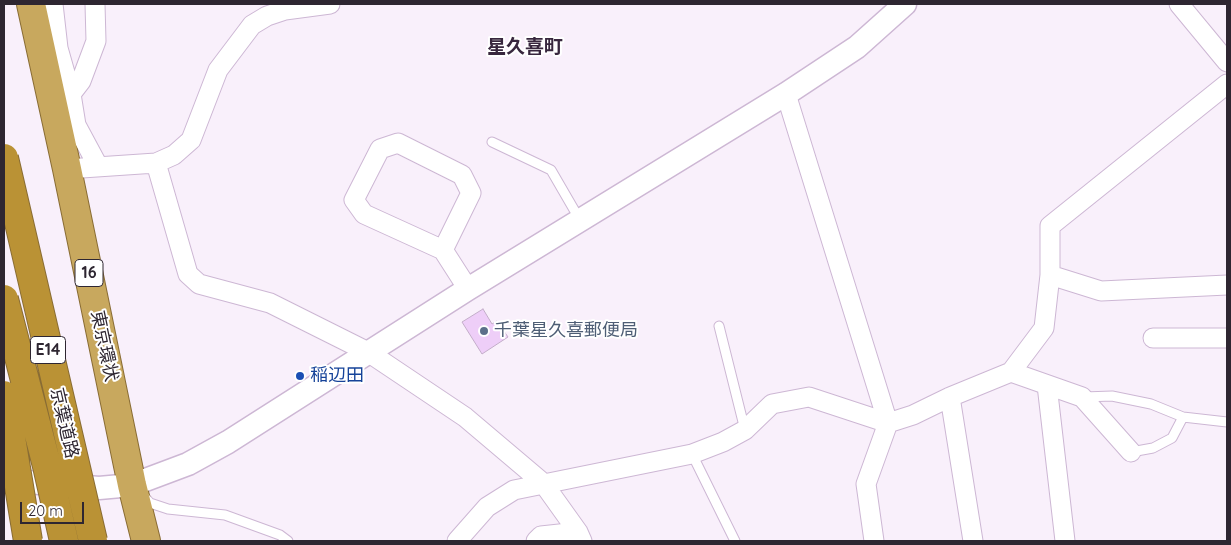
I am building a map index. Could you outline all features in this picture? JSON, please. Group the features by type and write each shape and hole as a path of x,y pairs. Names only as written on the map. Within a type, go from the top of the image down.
{"highway":[{"name":"東京環状","path":"31,4 132,485 146,541"},
{"name":"京葉道路","path":"4,158 93,541"},
{"name":"京葉道路","path":"4,299 47,466 64,541"},
{"path":"4,395 28,541"},
{"path":"73,461 103,541"}],"street":[{"path":"53,4 58,48 76,125 98,166"},
{"path":"70,94 81,81 96,41 94,4"},
{"path":"67,169 156,163 174,155 190,140 218,70 252,25 267,16 285,10 330,4"},
{"path":"4,480 99,488 132,485 188,464 228,442 468,289 786,94 857,47 905,4"},
{"path":"1179,4 1227,62"},
{"path":"457,541 487,507 514,490 692,454 723,442 745,430 772,404 809,397 888,423 913,415 950,397 1012,372 1044,328 1050,275 1050,226 1227,84"},
{"path":"786,94 888,423 866,484 874,541"},
{"path":"443,250 471,193 462,175 398,143 380,150 354,200 364,214 443,250 468,289"},
{"path":"156,163 188,274 199,284 270,302 368,352 465,417 543,483 580,537"},
{"path":"1050,275 1101,291 1227,285"},
{"path":"1153,338 1227,338"},
{"path":"1012,372 1082,397 1131,452"},
{"path":"1047,385 1066,541"},
{"path":"950,397 973,541"},
{"path":"536,541 541,536 580,537"}],"lane":[{"path":"492,142 551,170 580,220"},
{"path":"719,326 745,430"},
{"path":"1082,397 1112,396 1151,404 1183,417 1227,422"},
{"path":"1131,452 1153,448 1172,438 1183,417"},
{"path":"692,454 735,541"},
{"path":"132,485 150,502 158,506 168,509 225,515 280,535 288,541"}],"building":[{"path":"483,309 492,324 497,321 508,337 482,354 462,322"}],"place":[{"name":"千葉星久喜郵便局","path":"484,331"},
{"name":"稲辺田","path":"300,376"}],"district":[{"name":"星久喜町","path":"525,47"}]}
